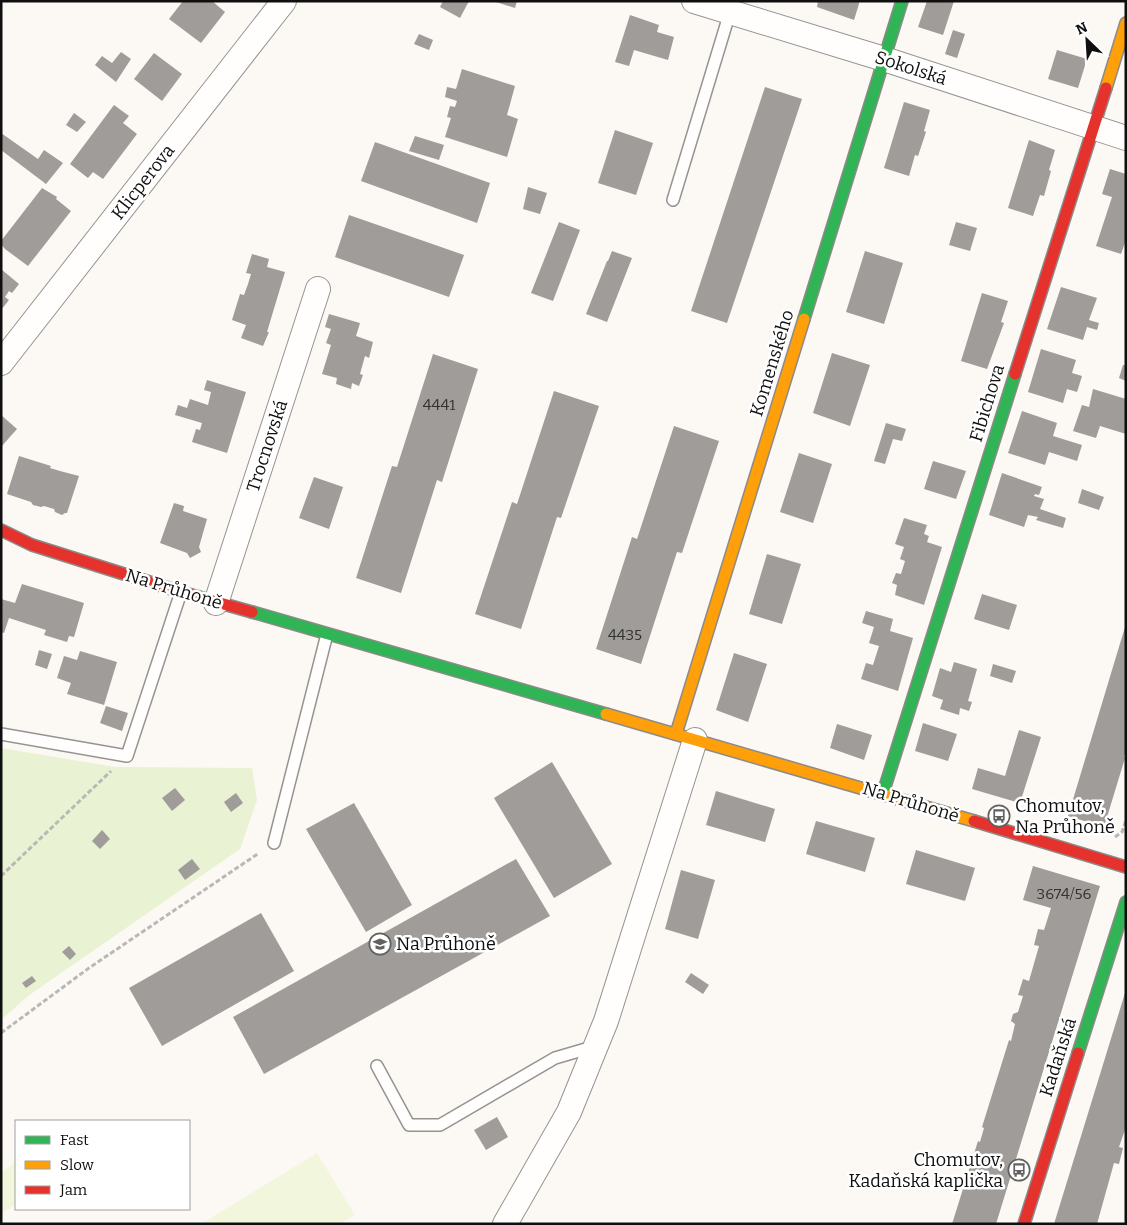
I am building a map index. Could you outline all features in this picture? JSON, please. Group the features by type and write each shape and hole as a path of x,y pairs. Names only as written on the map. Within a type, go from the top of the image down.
{"street":[{"name":"Klicperova","path":"1,363 284,1"},
{"name":"Sokolská","path":"694,1 884,59 1126,138"},
{"name":"Komenského","path":"686,737 902,1"},
{"name":"Fibichova","path":"883,793 1126,23"},
{"name":"Trocnovská","path":"216,603 318,289"},
{"name":"Na Průhoně","path":"1,530 32,545 216,603 883,793 1126,867"},
{"path":"505,1224 569,1112 606,1021 686,737"},
{"name":"Kadaňská","path":"1024,1224 1126,902"}],"lane":[{"path":"673,200 730,12"},
{"path":"1112,67 1126,72"},
{"path":"1,734 128,756 181,592"},
{"path":"274,843 327,634"},
{"path":"377,1066 409,1125 440,1125 555,1058 596,1046"}],"path":[{"path":"1,876 128,756"},
{"path":"1,1032 88,968 274,843"}],"green space":[{"path":"1,748 115,767 252,768 257,800 240,849 28,996 1,1020"},
{"path":"317,1153 355,1215 340,1224 201,1224"},
{"path":"15,1163 15,1205 1,1214 1,1173"}],"building":[{"path":"183,1 212,1 225,12 201,43 169,19"},
{"path":"443,1 469,1 460,18 440,7"},
{"path":"493,1 517,1 515,8"},
{"path":"818,1 859,1 859,4 854,20 817,7"},
{"path":"927,1 954,1 943,35 918,27"},
{"path":"630,15 659,25 657,32 674,37 668,60 634,50 629,66 615,62"},
{"path":"953,30 965,34 957,58 945,54"},
{"path":"419,34 433,40 429,50 414,44"},
{"path":"1057,50 1087,59 1078,88 1048,79"},
{"path":"121,52 131,59 116,82 95,65 102,56 112,63"},
{"path":"154,53 182,74 162,101 134,79"},
{"path":"462,69 515,86 507,115 518,119 507,157 445,137 451,118 447,117 450,106 455,107 457,101 445,97 447,87 456,89"},
{"path":"765,87 802,99 727,323 691,311"},
{"path":"904,102 930,110 924,131 926,132 918,156 915,155 909,176 884,168"},
{"path":"114,105 129,116 123,123 137,134 103,179 93,172 88,178 70,164"},
{"path":"74,113 86,122 77,132 66,125"},
{"path":"615,130 653,143 636,195 598,183"},
{"path":"1,133 38,159 44,150 63,163 46,184 1,150"},
{"path":"415,136 444,145 439,160 409,151"},
{"path":"1029,140 1055,150 1044,196 1040,195 1033,216 1008,208"},
{"path":"375,142 490,183 477,223 361,181"},
{"path":"1110,169 1126,174 1126,240 1121,254 1096,246 1112,197 1102,194"},
{"path":"528,187 547,193 540,214 523,209"},
{"path":"42,188 57,197 56,199 71,211 28,266 5,249 1,241"},
{"path":"349,215 464,255 449,297 335,257"},
{"path":"559,222 580,230 553,301 531,293"},
{"path":"956,222 977,228 970,251 949,245"},
{"path":"612,251 632,258 607,322 586,314"},
{"path":"865,251 903,263 884,324 846,312"},
{"path":"252,254 269,259 267,267 285,272 267,332 269,332 263,346 241,338 246,325 232,320 240,294 244,295 248,284 251,274 246,273"},
{"path":"1,269 19,284 12,293 9,291 5,297 9,300 1,310"},
{"path":"1061,287 1097,298 1089,320 1099,323 1097,330 1087,327 1083,340 1047,329"},
{"path":"982,293 1008,301 1001,322 1004,323 987,369 961,361"},
{"path":"329,314 360,323 356,336 373,342 369,358 365,356 360,374 363,375 359,386 352,383 351,389 336,384 337,378 322,374 331,345 326,343 331,329 325,327"},
{"path":"1041,349 1076,360 1072,373 1082,376 1077,392 1067,389 1063,403 1028,392"},
{"path":"832,353 870,365 850,426 813,413"},
{"path":"433,354 478,369 442,482 437,480 401,593 356,578 392,466 397,467"},
{"path":"1123,365 1126,365 1126,381 1119,378"},
{"path":"207,380 246,392 227,453 192,442 196,429 200,430 202,423 175,415 178,405 187,408 190,399 208,405 211,392 204,390"},
{"path":"1093,389 1126,399 1126,434 1100,426 1096,438 1073,431 1082,405 1089,407"},
{"path":"554,391 599,406 561,518 557,517 521,629 475,614 512,502 517,504"},
{"path":"1022,411 1057,423 1053,436 1082,445 1077,461 1049,452 1045,465 1008,453"},
{"path":"1,415 17,429 1,447"},
{"path":"886,423 906,429 902,441 893,439 885,464 874,461"},
{"path":"674,426 719,441 682,553 677,552 641,664 596,649 632,537 637,539"},
{"path":"799,453 832,464 813,523 780,512"},
{"path":"19,456 51,466 50,468 79,476 67,513 62,515 55,512 54,509 33,505 31,502 7,494"},
{"path":"933,461 966,471 956,499 924,489"},
{"path":"1002,473 1042,487 1039,495 1035,494 1034,496 1044,499 1040,509 1066,518 1063,528 1036,520 1038,517 1028,515 1024,527 989,515"},
{"path":"314,477 343,487 329,529 299,518"},
{"path":"1082,489 1104,497 1099,510 1078,503"},
{"path":"174,503 184,506 183,511 207,519 199,547 201,552 190,558 187,553 160,543"},
{"path":"904,518 927,525 924,534 929,536 927,542 942,547 924,605 895,595 897,585 892,583 896,573 901,574 905,561 900,559 904,547 895,544"},
{"path":"767,554 801,564 782,624 749,614"},
{"path":"22,584 84,603 74,637 69,636 67,642 44,635 46,630 9,618 4,633 1,632 1,599 15,603"},
{"path":"982,594 1017,605 1009,630 974,619"},
{"path":"866,611 893,619 890,631 913,638 898,691 861,679 866,663 873,665 879,646 869,643 874,627 862,623"},
{"path":"1125,627 1126,751 1104,827 1068,816"},
{"path":"39,650 52,654 47,669 35,665"},
{"path":"80,651 117,662 104,705 67,694 71,683 57,678 64,656 77,660"},
{"path":"734,653 767,664 748,722 716,710"},
{"path":"954,662 977,669 968,701 972,702 969,711 960,708 959,715 940,709 943,700 932,696 940,668 951,672"},
{"path":"993,664 1016,671 1012,683 990,676"},
{"path":"106,706 128,713 122,731 100,723"},
{"path":"923,723 957,734 948,761 915,751"},
{"path":"837,724 872,735 864,760 830,748"},
{"path":"1019,730 1041,737 1020,803 972,789 978,768 1005,776"},
{"path":"552,762 612,864 554,898 494,798"},
{"path":"175,788 185,800 172,811 162,798"},
{"path":"716,791 775,809 765,842 706,825"},
{"path":"236,793 243,803 231,812 224,802"},
{"path":"354,803 412,905 366,932 306,829"},
{"path":"816,821 875,838 865,872 806,854"},
{"path":"102,830 110,839 100,849 92,841"},
{"path":"916,850 975,868 965,901 906,884"},
{"path":"192,859 200,869 185,880 178,870"},
{"path":"516,859 550,916 264,1074 233,1017"},
{"path":"1033,866 1100,886 996,1224 952,1224 978,1141 980,1142 984,1128 982,1127 1009,1040 1011,1041 1015,1024 1011,1021 1013,1014 1018,1012 1023,996 1018,995 1023,979 1029,981 1039,946 1034,945 1038,929 1044,930 1051,908 1023,900"},
{"path":"681,870 715,880 698,939 665,929"},
{"path":"261,913 294,971 162,1046 129,988"},
{"path":"69,946 76,954 70,960 62,952"},
{"path":"691,973 709,985 703,994 685,982"},
{"path":"32,976 36,981 26,988 22,983"},
{"path":"1125,993 1126,1127 1119,1147 1123,1148 1119,1164 1114,1163 1097,1224 1054,1224"},
{"path":"497,1117 508,1137 486,1150 474,1130"}],"traffic: fast":[{"path":"804,319 902,1"},
{"path":"883,793 1015,374"},
{"path":"252,612 606,714"},
{"path":"1078,1053 1126,902"}],"traffic: slow":[{"path":"1106,88 1126,23"},
{"path":"676,734 804,319"},
{"path":"606,714 974,821"}],"traffic: jam":[{"path":"1015,374 1106,88"},
{"path":"1,530 32,545 181,592 252,612"},
{"path":"974,821 1126,867"},
{"path":"1024,1224 1078,1053"}],"place":[{"name":"Chomutov, Na Průhoně","path":"999,816"},
{"name":"Na Průhoně","path":"380,944"},
{"name":"Chomutov, Kadaňská kaplička","path":"1019,1170"}]}
